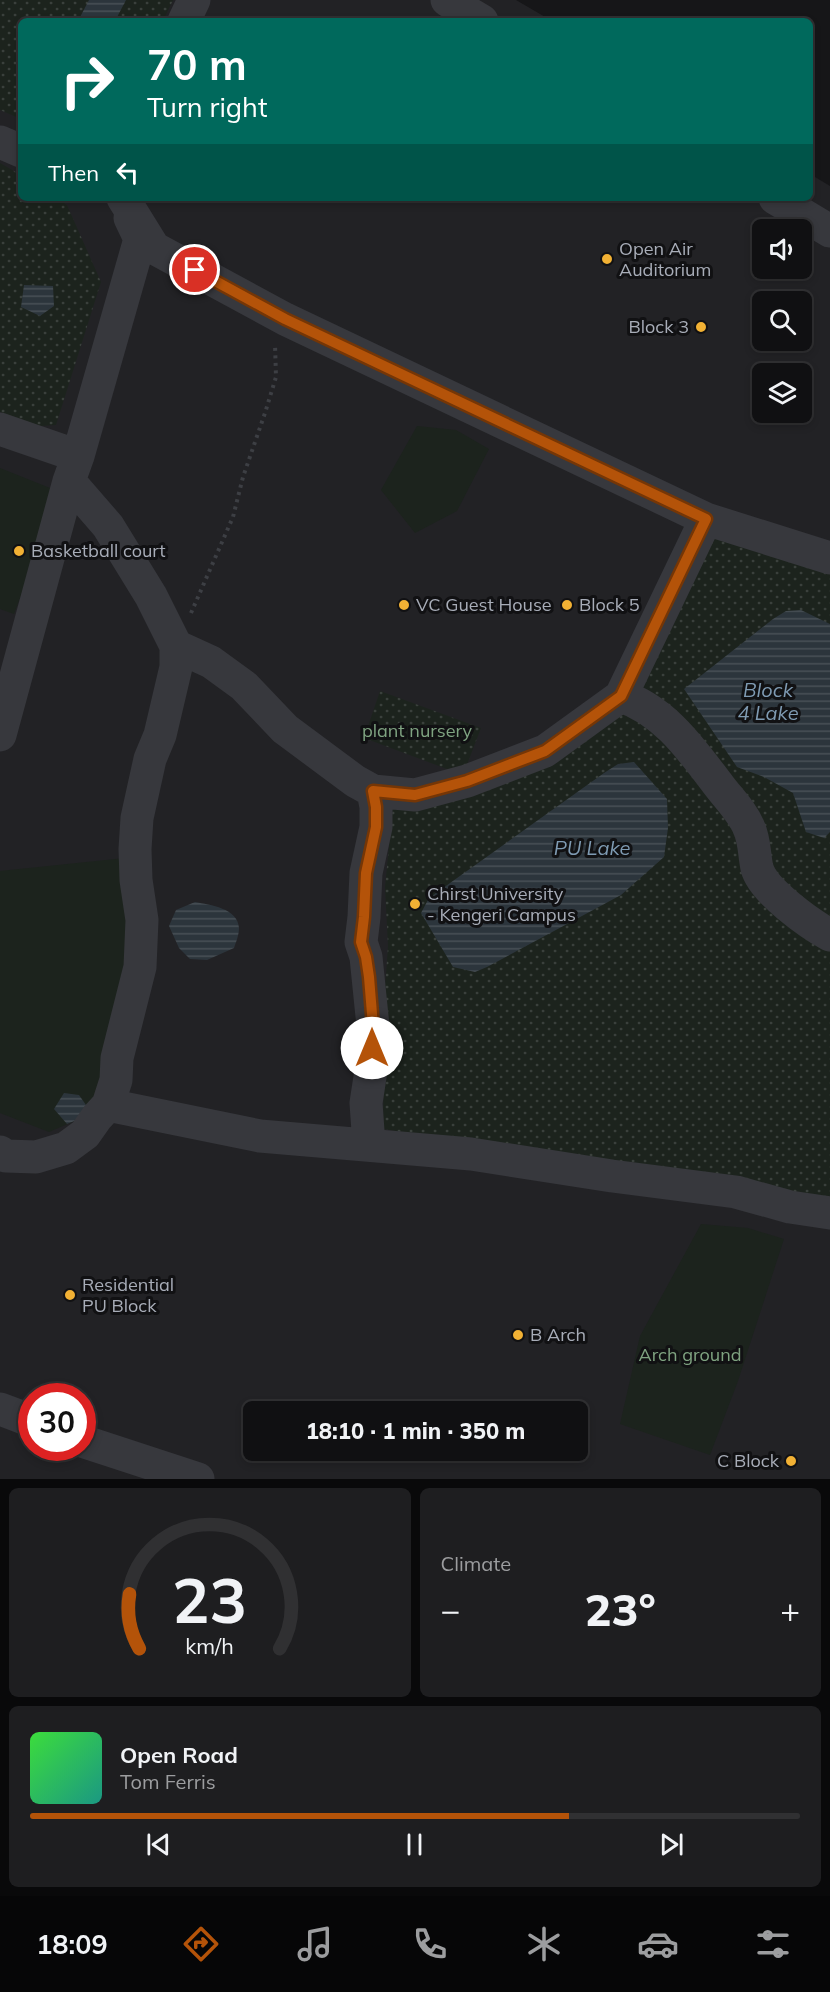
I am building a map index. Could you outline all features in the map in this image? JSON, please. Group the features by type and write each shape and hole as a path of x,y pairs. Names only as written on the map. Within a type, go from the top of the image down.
{"street":[{"path":"185,18 194,0"},
{"path":"447,0 477,18"},
{"path":"0,142 18,150"},
{"path":"0,735 140,239 123,201"},
{"path":"124,201 154,248 274,312 706,519 830,558"},
{"path":"780,201 830,231"},
{"path":"0,429 74,468 151,596 176,646 176,667 160,735 150,759 137,818 136,880 142,920 140,967 117,1058 116,1080 108,1105 85,1134 66,1148 36,1157 6,1156 0,1152"},
{"path":"176,646 211,662 244,686 285,729 355,781 373,791 415,795 467,781 545,751 621,696 706,519"},
{"path":"621,696 635,700 652,712 673,729 688,746 750,829 758,871 778,898 830,935"},
{"path":"369,1145 366,1103 372,1064 373,1026 366,957 361,942 366,873 376,827 373,791"},
{"path":"108,1105 260,1136 471,1154 736,1192 790,1207 830,1213"},
{"path":"0,1409 18,1416"},
{"path":"96,1446 198,1479"}],"path":[{"path":"176,646 233,517 243,477 266,413 276,377 274,312"}],"shaded area":[{"name":"Chirst University - Kengeri Campus","path":"0,0 516,0 547,18 18,18 18,201 813,201 813,176 830,186 830,1479 0,1479"}],"green space":[{"path":"0,0 173,0 164,18 18,18 18,118 0,110"},
{"path":"0,163 18,173 18,201 61,201 67,205 101,282 56,425 40,426 0,412"},
{"path":"417,426 456,430 489,449 457,511 415,533 381,490"},
{"name":"Basketball court","path":"0,468 60,492 14,614 0,609"},
{"path":"708,525 830,564 830,1200 383,1129 385,988 388,946 385,887 393,805 540,763 633,684"},
{"name":"plant nursery","path":"380,691 481,728 463,775 364,738"},
{"path":"125,858 133,944 101,1089 84,1117 49,1132 0,1113 0,871"},
{"name":"Arch ground","path":"701,1224 748,1228 784,1239 738,1381 710,1455 620,1424 640,1336"}],"water":[{"path":"89,0 126,0 117,18 80,18"},
{"path":"24,285 53,286 54,306 40,316 21,307"},
{"name":"Block 4 Lake","path":"801,610 830,624 830,832 824,838 806,832 793,793 764,777 737,767 684,689 773,619 786,611"},
{"name":"PU Lake","path":"634,762 667,799 668,828 664,857 621,895 487,967 475,972 453,967 421,913 429,898 604,773 618,764"},
{"path":"195,902 222,909 234,916 239,928 234,948 207,960 190,959 179,948 169,926 176,910"},
{"path":"64,1093 79,1095 86,1105 84,1117 67,1124 54,1109"}],"place":[{"name":"Open Air Auditorium","path":"607,259"},
{"name":"Block 3","path":"701,327"},
{"name":"Basketball court","path":"19,551"},
{"name":"VC Guest House","path":"404,605"},
{"name":"Block 5","path":"567,605"},
{"name":"Chirst University - Kengeri Campus","path":"415,904"},
{"name":"Residential PU Block","path":"70,1295"},
{"name":"B Arch","path":"518,1335"},
{"name":"C Block","path":"791,1461"}],"route":[{"path":"195,270 285,319 706,519 621,696 545,751 531,757 467,781 415,795 373,791 376,827 366,873 361,942 369,977 373,1026 372,1048"}]}
